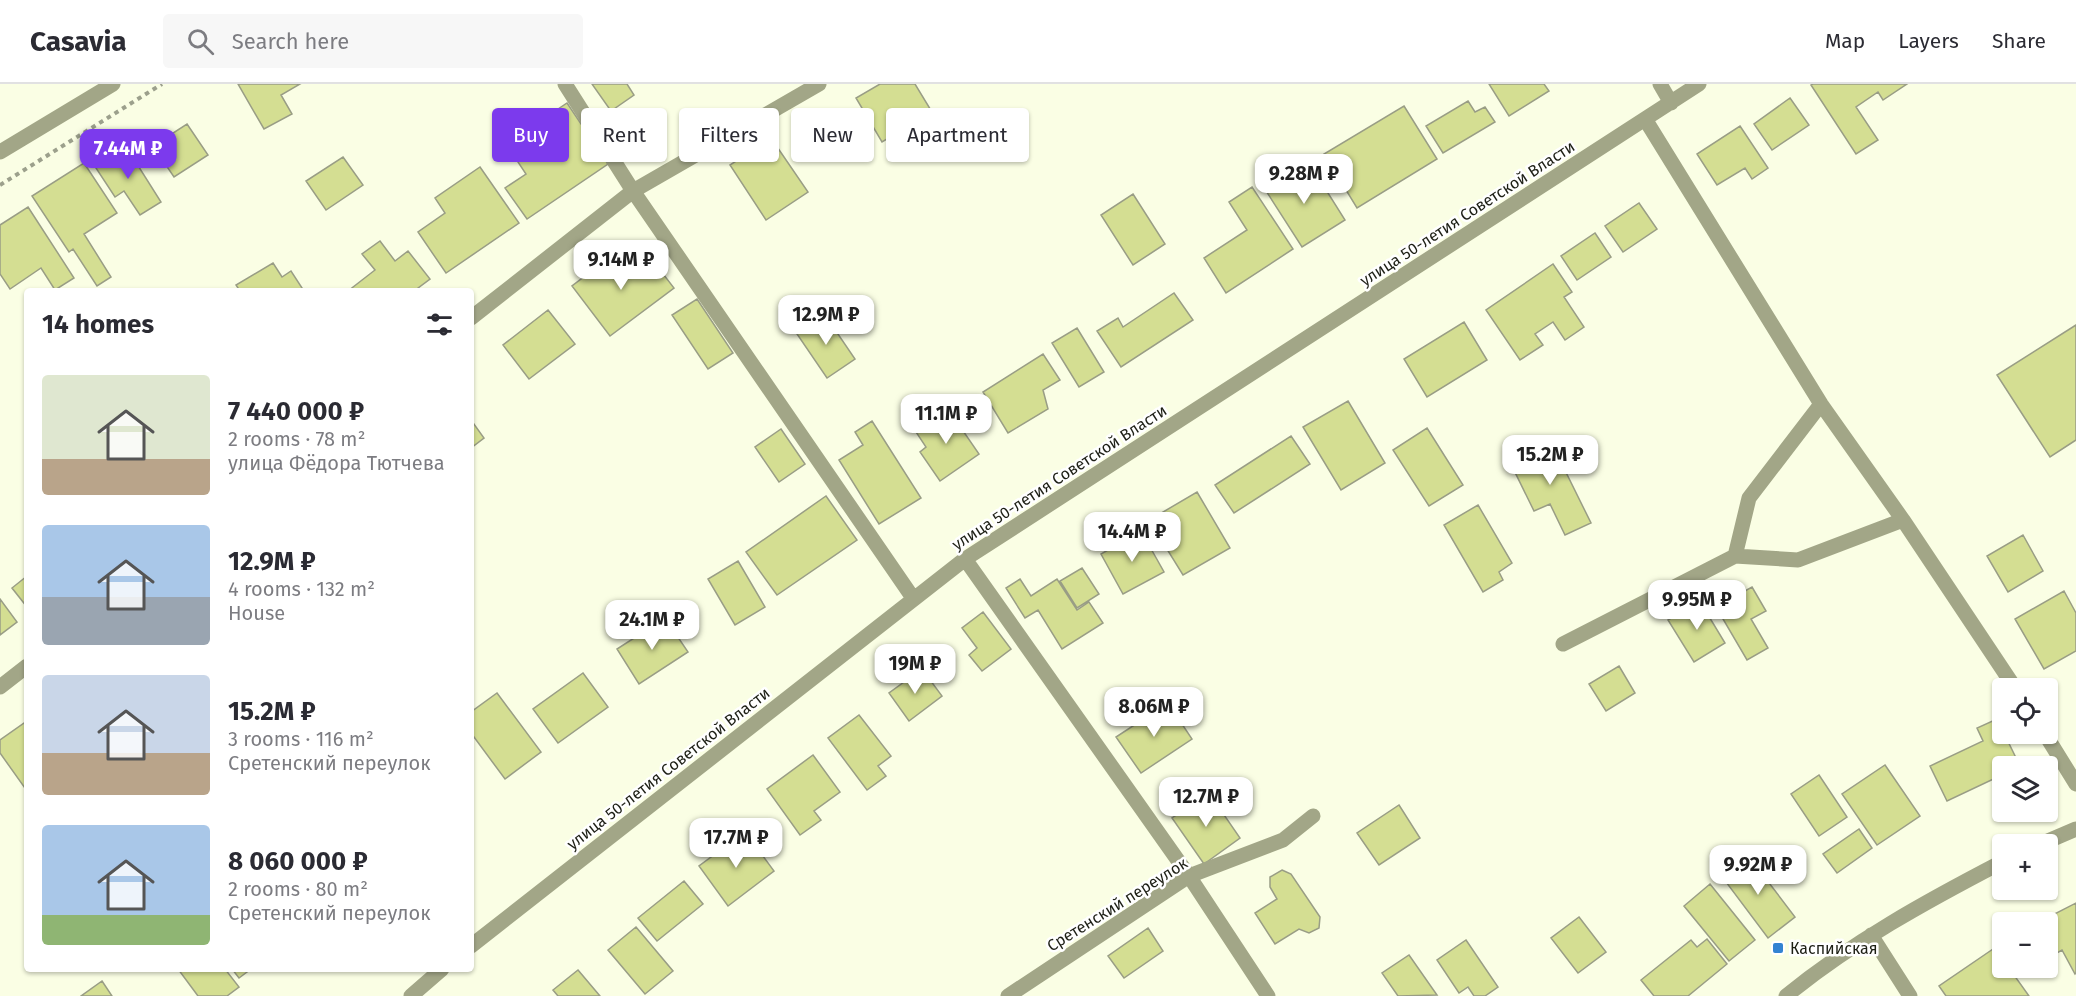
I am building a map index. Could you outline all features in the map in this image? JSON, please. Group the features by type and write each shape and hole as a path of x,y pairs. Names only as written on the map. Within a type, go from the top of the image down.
{"street":[{"path":"0,152 113,84"},
{"path":"565,84 633,191 913,598"},
{"path":"474,316 633,191 819,84"},
{"path":"1660,84 1671,103"},
{"name":"улица 50-летия Советской Власти","path":"474,944 965,559 1699,84"},
{"path":"1645,119 1821,404 2008,678"},
{"path":"1735,556 1749,498 1821,404"},
{"path":"1563,644 1735,556 1798,560 1902,520"},
{"path":"965,559 1190,876 1268,996"},
{"path":"0,687 24,668"},
{"path":"2051,744 2076,784"},
{"name":"Сретенский переулок","path":"1008,996 1190,876 1283,840 1313,816"},
{"path":"2058,837 2076,829"},
{"path":"1786,996 1870,935 1992,868"},
{"path":"1870,935 1910,996"},
{"path":"411,996 439,972"}],"path":[{"path":"0,186 162,84"}],"building":[{"path":"238,84 300,84 281,95 292,114 264,129"},
{"path":"592,84 627,84 634,95 615,108 609,108"},
{"path":"880,84 915,84 930,108 886,108 886,140 882,142 874,128 874,108 862,108 856,98"},
{"path":"1489,84 1544,84 1549,91 1509,116"},
{"path":"1907,84 1883,100 1878,92 1856,107 1878,140 1856,154 1811,85"},
{"path":"1790,98 1809,125 1772,150 1754,124"},
{"path":"1468,101 1475,112 1485,107 1495,122 1443,153 1426,126"},
{"path":"567,103 581,124 581,162 607,162 608,164 527,219 505,188 526,174 518,162 569,162 569,108 560,108"},
{"path":"1404,106 1437,159 1357,208 1324,154"},
{"path":"187,124 208,155 174,177 153,146"},
{"path":"1740,126 1768,168 1752,179 1745,168 1717,185 1697,154"},
{"path":"125,145 161,202 140,215 124,191 115,197 94,165"},
{"path":"779,150 808,192 766,220 730,165 735,162 779,162"},
{"path":"343,157 363,185 326,210 306,181"},
{"path":"84,163 117,213 84,234 111,277 97,286 73,249 69,252 32,196"},
{"path":"1311,166 1345,220 1302,247 1261,183 1281,171 1288,181"},
{"path":"480,167 519,223 446,273 418,232 445,213 435,198"},
{"path":"1252,187 1293,249 1226,293 1204,258 1247,230 1229,202"},
{"path":"1133,194 1165,244 1133,265 1101,215"},
{"path":"1639,203 1657,229 1623,252 1605,226"},
{"path":"28,207 74,278 58,288 54,288 41,268 10,289 0,274 0,225"},
{"path":"1595,233 1611,257 1577,280 1561,256"},
{"path":"380,241 395,261 408,251 430,279 418,288 352,288 375,270 362,254"},
{"path":"623,247 645,275 657,266 674,288 610,336 572,286"},
{"path":"273,263 282,277 291,271 302,288 238,288 236,285"},
{"path":"1553,264 1572,292 1564,297 1584,327 1565,340 1553,322 1535,334 1543,345 1520,360 1486,310"},
{"path":"1174,293 1193,320 1121,367 1097,331 1118,318 1123,327"},
{"path":"697,299 733,353 708,369 672,315"},
{"path":"548,310 575,344 529,379 503,345"},
{"path":"825,315 855,359 827,378 797,334"},
{"path":"1464,322 1487,360 1427,397 1404,359"},
{"path":"2076,325 2076,440 2050,457 1997,375"},
{"path":"1077,328 1104,372 1079,387 1052,343"},
{"path":"1043,354 1060,380 1043,390 1048,409 1008,433 983,392"},
{"path":"1348,401 1385,463 1341,490 1303,427"},
{"path":"948,409 979,454 940,481 920,452 926,447 916,432"},
{"path":"872,421 921,498 879,524 839,460 863,445 855,432"},
{"path":"474,424 484,438 474,446"},
{"path":"1427,428 1463,485 1429,506 1393,450"},
{"path":"781,429 805,464 779,482 755,447"},
{"path":"1291,436 1310,464 1234,513 1215,485"},
{"path":"1550,440 1591,523 1565,535 1550,504 1534,511 1509,460"},
{"path":"1197,492 1230,548 1183,575 1162,541 1153,546 1141,525"},
{"path":"826,496 857,540 777,595 746,552"},
{"path":"1478,505 1512,563 1499,572 1503,580 1483,592 1444,525"},
{"path":"1141,531 1164,572 1123,594 1101,554"},
{"path":"2023,535 2043,571 2008,592 1987,556"},
{"path":"738,561 765,607 735,625 708,579"},
{"path":"1082,568 1099,594 1077,608 1060,581"},
{"path":"24,578 24,603 12,588"},
{"path":"1020,579 1031,596 1057,579 1077,610 1089,602 1103,623 1062,649 1038,610 1025,618 1006,588"},
{"path":"1752,587 1766,611 1751,619 1768,648 1747,660 1716,607"},
{"path":"2064,591 2076,613 2076,651 2044,669 2015,619"},
{"path":"0,599 17,622 0,635"},
{"path":"1699,600 1725,643 1694,662 1668,620"},
{"path":"983,612 1011,649 982,671 969,655 977,648 962,628"},
{"path":"665,618 688,652 639,684 617,649"},
{"path":"1619,666 1635,693 1606,711 1589,684"},
{"path":"922,669 942,696 909,721 889,693"},
{"path":"583,673 608,707 558,743 533,709"},
{"path":"497,693 541,752 505,779 474,737 474,710"},
{"path":"1168,703 1192,739 1141,773 1116,737"},
{"path":"859,715 891,756 878,766 886,776 867,790 828,738"},
{"path":"1992,721 1992,744 2009,744 2015,756 1992,756 1992,780 1947,801 1930,766 1983,741 1977,728"},
{"path":"24,723 24,787 0,753 0,740"},
{"path":"813,755 840,792 814,811 821,820 800,835 767,789"},
{"path":"1885,765 1920,816 1877,845 1842,794"},
{"path":"1819,775 1847,817 1819,836 1791,794"},
{"path":"1209,793 1240,838 1204,864 1172,818"},
{"path":"1399,805 1420,838 1379,865 1357,833"},
{"path":"1859,829 1872,848 1837,873 1823,854"},
{"path":"745,832 774,871 728,906 699,866"},
{"path":"1747,854 1795,917 1768,938 1720,874"},
{"path":"1282,870 1291,874 1320,917 1319,928 1309,933 1299,929 1275,944 1255,913 1277,899 1270,887 1270,877"},
{"path":"684,881 703,904 657,941 638,918"},
{"path":"1710,884 1755,940 1729,961 1684,906"},
{"path":"2076,903 2075,974 2062,950 2058,952 2058,912"},
{"path":"1579,917 1606,952 1578,973 1551,938"},
{"path":"636,927 673,971 645,994 608,950"},
{"path":"1148,928 1163,951 1124,978 1108,956"},
{"path":"1707,939 1727,964 1688,996 1654,996 1641,980 1691,940 1697,947"},
{"path":"1466,940 1498,987 1485,996 1474,996 1468,987 1459,993 1437,960"},
{"path":"1992,950 1992,978 2016,978 2029,996 1946,996 1939,986"},
{"path":"1409,955 1437,995 1398,996 1382,973"},
{"path":"578,970 600,996 558,996 553,990"},
{"path":"180,972 227,972 239,987 227,996 198,996"},
{"path":"234,972 247,972 239,978"},
{"path":"102,981 112,996 81,996"}],"place":[{"name":"Каспийская","path":"1778,948"}]}
